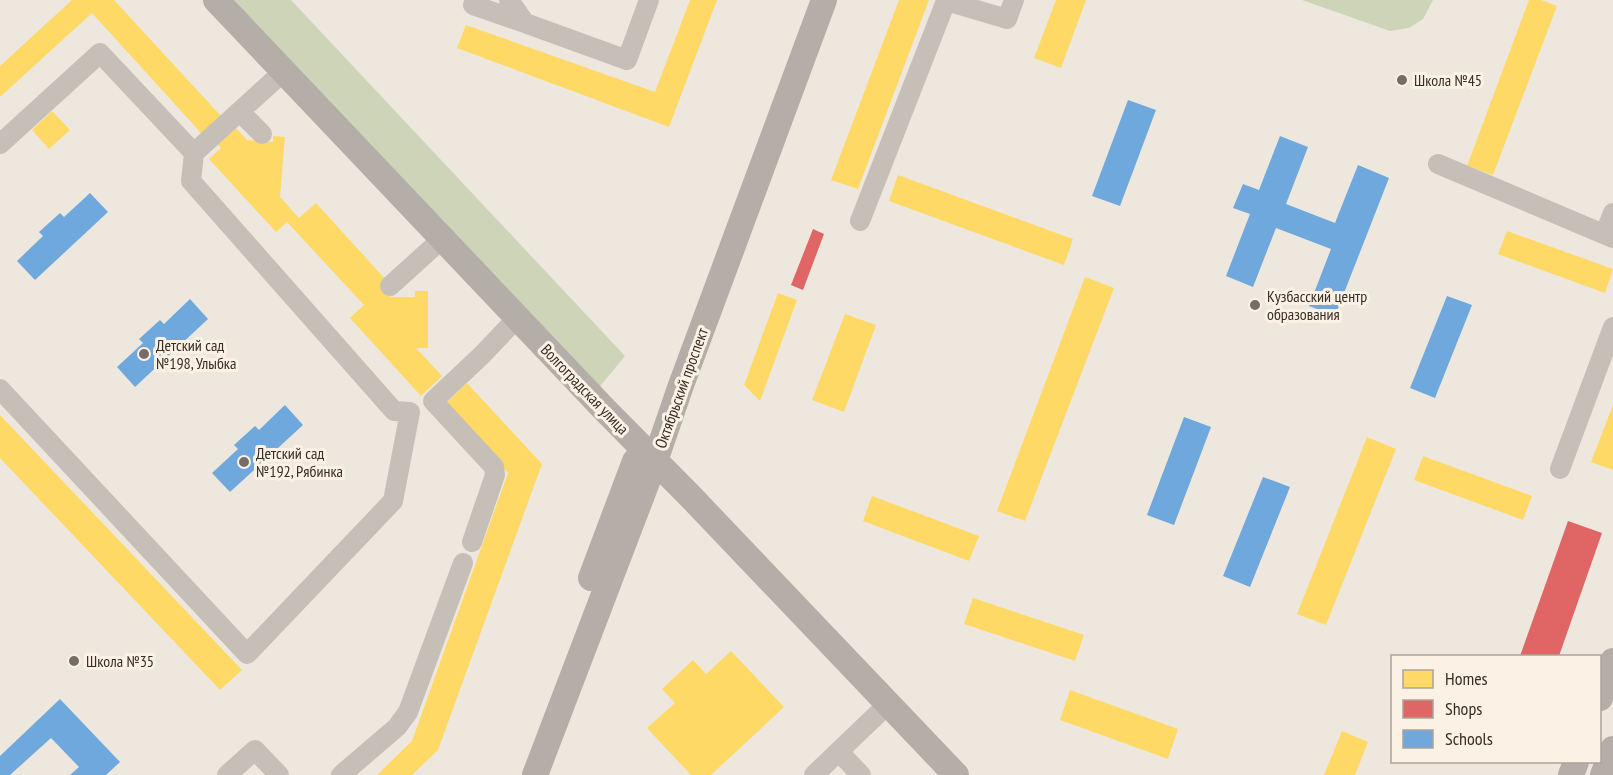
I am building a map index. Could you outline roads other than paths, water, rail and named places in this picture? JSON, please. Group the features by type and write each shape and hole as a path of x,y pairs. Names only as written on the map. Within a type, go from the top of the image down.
{"main road":[{"name":"Волгоградская улица","path":"216,0 517,318 956,775"},
{"name":"Октябрьский проспект","path":"535,775 806,0"},
{"name":"Октябрьский проспект","path":"518,775 617,506 648,454 680,388 824,0"},
{"path":"1601,693 1613,661"},
{"path":"1603,775 1613,749"}],"lane":[{"path":"509,0 525,23"},
{"path":"473,5 627,60 649,0"},
{"path":"860,221 946,1 1007,20 1014,0"},
{"path":"0,144 100,53 194,153"},
{"path":"283,72 194,153 192,182 394,411 410,412 433,401 517,318"},
{"path":"240,112 262,134"},
{"path":"1438,164 1609,235 1613,213"},
{"path":"390,286 442,239"},
{"path":"1560,469 1613,327"},
{"path":"0,389 246,654 393,501 410,412"},
{"path":"433,401 494,467 495,475 472,542"},
{"path":"341,775 397,727 408,712 463,563"},
{"path":"814,775 888,704"},
{"path":"227,775 255,750 279,775"},
{"path":"839,752 861,775"}],"place":[{"name":"Школа №45","path":"1402,80"},
{"name":"Кузбасский центр образования","path":"1255,305"},
{"name":"Детский сад №198, Улыбка","path":"144,354"},
{"name":"Детский сад №192, Рябинка","path":"244,462"},
{"name":"Школа №35","path":"74,661"}]}
